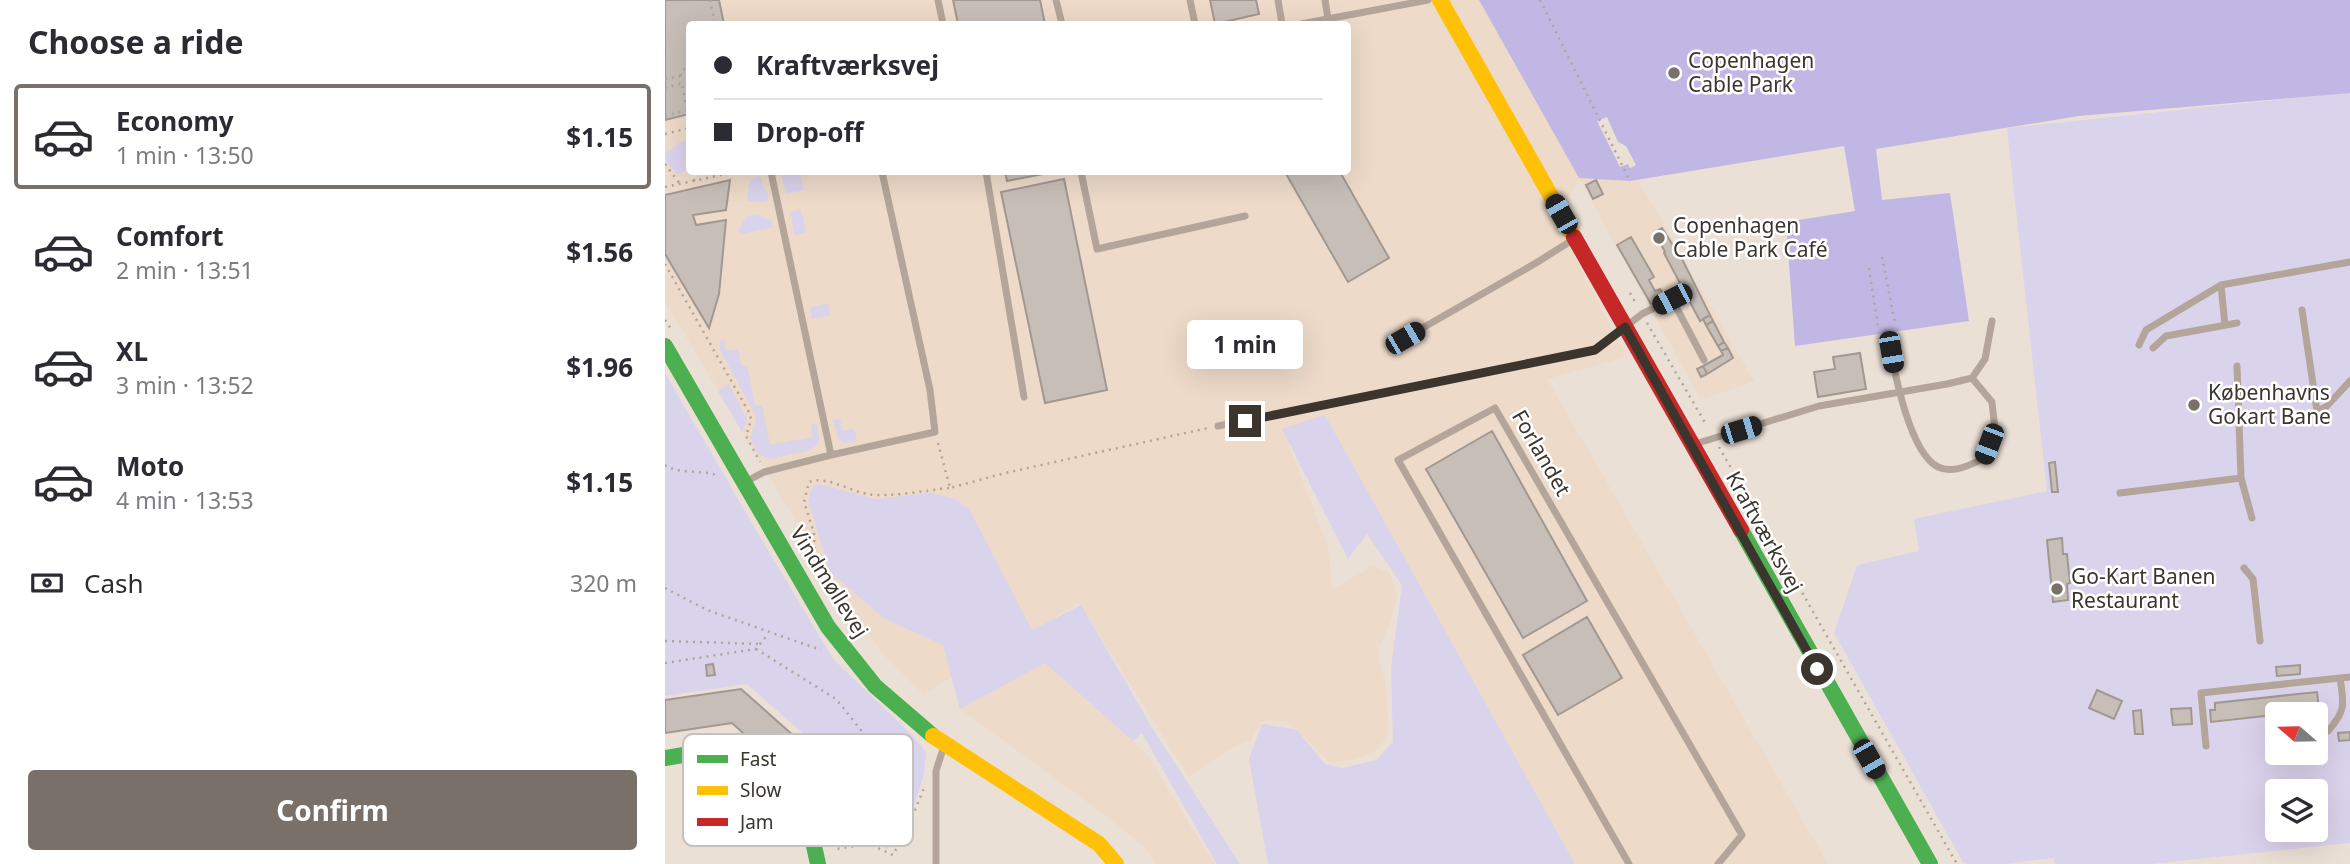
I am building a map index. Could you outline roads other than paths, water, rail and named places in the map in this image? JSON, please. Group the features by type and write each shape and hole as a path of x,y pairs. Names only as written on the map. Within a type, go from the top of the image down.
{"street":[{"name":"Kraftværksvej","path":"1440,0 1930,864"},
{"name":"Vindmøllevej","path":"665,346 828,627 875,685 944,745 1099,844 1116,864"},
{"path":"665,758 683,755"}],"lane":[{"path":"938,0 942,21"},
{"path":"1056,0 1061,21"},
{"path":"1190,0 1194,21"},
{"path":"1279,0 1282,21"},
{"path":"1325,0 1328,19"},
{"path":"1317,21 1428,0"},
{"path":"772,175 831,454"},
{"path":"744,484 764,472 831,454 935,432 930,390 883,175"},
{"path":"987,175 1024,397"},
{"path":"1082,175 1097,249 1245,216"},
{"path":"1405,338 1536,263 1574,238"},
{"path":"2139,345 2146,330 2221,285 2350,262"},
{"path":"2221,285 2225,326"},
{"path":"1219,426 1595,350 1642,314 1672,299 1704,360"},
{"path":"2302,310 2317,411"},
{"path":"1691,445 1819,406 1972,378 1985,359 1991,321"},
{"path":"2153,348 2166,336 2238,323"},
{"path":"1883,333 1898,392 1923,455 1940,468 1967,468 1984,458 1994,430 1992,402 1972,378"},
{"path":"2237,366 2241,478 2252,518"},
{"path":"2296,422 2326,407 2350,381"},
{"name":"Forlandet","path":"1629,864 1398,460 1495,408 1742,835 1718,864"},
{"path":"2120,493 2241,478"},
{"path":"2244,568 2253,579 2260,641"},
{"path":"2206,746 2201,693 2350,677"},
{"path":"2328,731 2341,716 2343,709 2340,678"},
{"path":"936,864 936,771 944,745"}],"place":[{"name":"Copenhagen Cable Park","path":"1674,73"},
{"name":"Copenhagen Cable Park Café","path":"1659,238"},
{"name":"Københavns Gokart Bane","path":"2194,405"},
{"name":"Go-Kart Banen Restaurant","path":"2057,589"}]}
